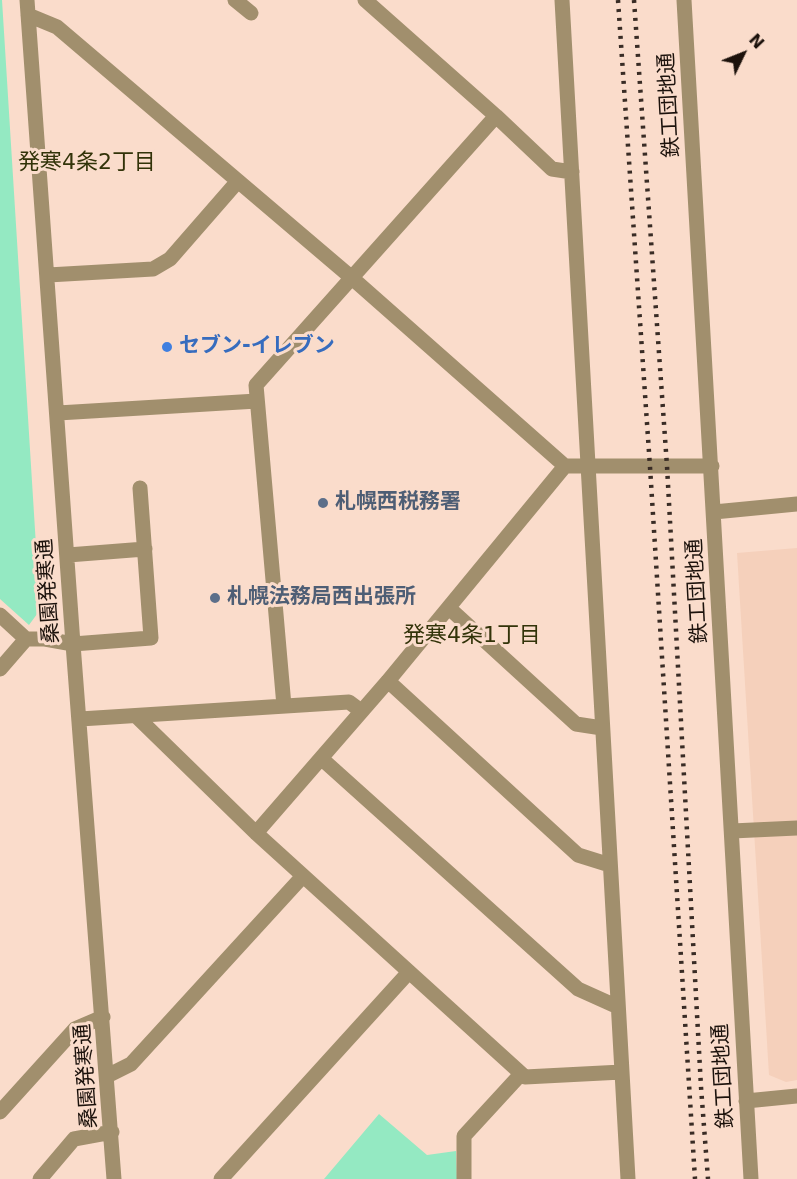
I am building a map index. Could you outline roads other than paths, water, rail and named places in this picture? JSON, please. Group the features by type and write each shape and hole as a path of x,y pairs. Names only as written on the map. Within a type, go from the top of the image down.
{"street":[{"path":"235,0 251,13"},
{"path":"365,0 552,169 572,172"},
{"path":"562,0 628,1179"},
{"name":"鉄工団地通","path":"684,0 751,1179"},
{"path":"28,8 57,27 352,278 565,466 712,466"},
{"name":"桑園発寒通","path":"28,8 114,1179"},
{"path":"284,706 256,385 496,116"},
{"path":"48,275 153,269 170,259 238,181"},
{"path":"58,413 257,401"},
{"path":"256,834 388,681 565,466"},
{"path":"0,615 26,639 45,639 73,644 151,638 140,488"},
{"path":"714,512 797,504"},
{"path":"68,555 145,549"},
{"path":"449,608 576,724 602,728"},
{"path":"0,669 26,639"},
{"path":"388,681 578,855 610,865"},
{"path":"80,720 349,702 361,711"},
{"path":"137,717 256,834 525,1077 622,1072"},
{"path":"322,759 578,989 618,1007"},
{"path":"732,831 797,828"},
{"path":"107,1076 131,1064 303,876"},
{"path":"221,1179 409,972"},
{"path":"1,1109 75,1029 103,1017"},
{"path":"464,1179 464,1136 521,1074"},
{"path":"747,1101 797,1096"},
{"path":"40,1179 74,1139 112,1132"}],"railway":[{"path":"618,0 695,1179"},
{"path":"634,0 667,466 708,1179"}],"place":[{"name":"セブン-イレブン","path":"167,347"},
{"name":"札幌西税務署","path":"323,503"},
{"name":"札幌法務局西出張所","path":"215,598"}],"district":[{"name":"発寒4条2丁目","path":"87,163"},
{"name":"発寒4条1丁目","path":"472,636"}]}
